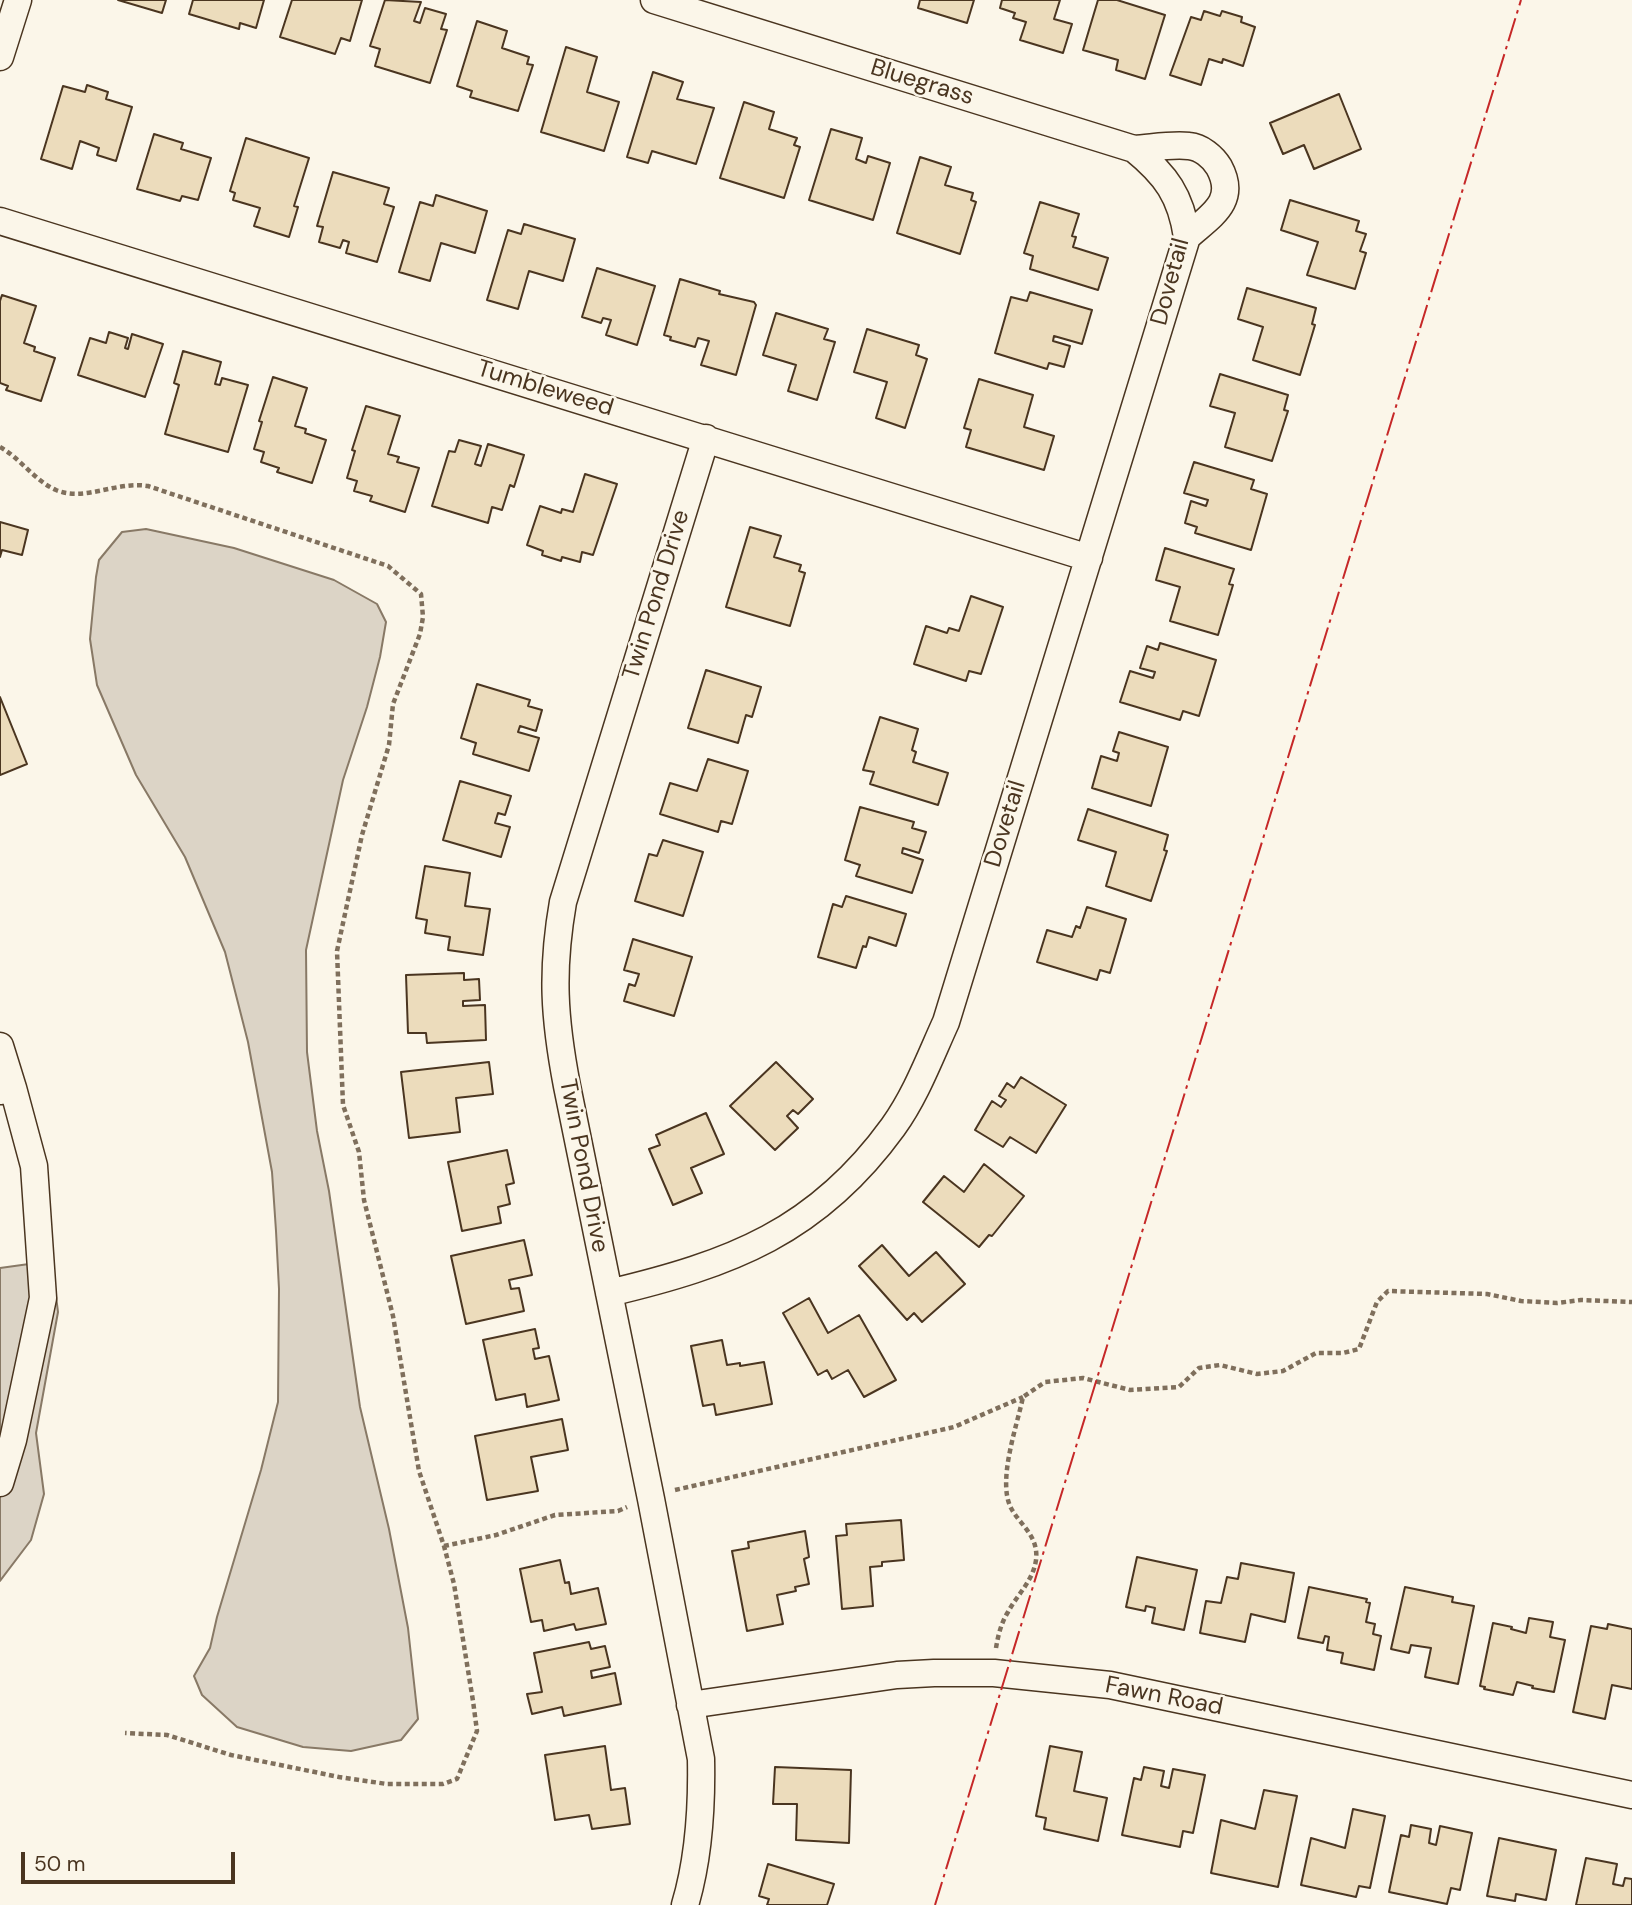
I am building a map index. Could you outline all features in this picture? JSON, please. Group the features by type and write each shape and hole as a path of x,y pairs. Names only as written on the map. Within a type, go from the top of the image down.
{"street":[{"path":"0,57 18,0"},
{"name":"Bluegrass","path":"654,0 1134,149 1160,172 1174,191"},
{"path":"1134,149 1189,145 1202,150 1216,162 1226,180 1225,197 1219,208 1187,237"},
{"name":"Dovetail","path":"609,1293 716,1264 788,1229 853,1178 894,1125 921,1078 946,1021 1187,237 1184,214 1174,191"},
{"name":"Tumbleweed","path":"0,221 1089,558"},
{"name":"Twin Pond Drive","path":"685,1905 697,1852 702,1790 701,1759 557,1033 554,995 557,934 562,902 706,438"},
{"path":"0,1046 6,1089 34,1166 43,1298 13,1440 0,1483"},
{"name":"Fawn Road","path":"690,1705 897,1675 934,1672 994,1673 1110,1685 1632,1795"}],"path":[{"path":"0,447 15,456 54,489 86,494 113,486 148,486 388,566 421,594 421,634 393,704 388,745 362,835 337,951 343,1105 359,1152 364,1200 393,1316 419,1471 454,1584 477,1731 457,1779 443,1784 375,1782 339,1777 231,1755 167,1735 125,1733"},
{"path":"444,1546 496,1535 555,1515 618,1511 683,1487 954,1427 1023,1397 1045,1382 1083,1378 1130,1390 1179,1387 1199,1368 1220,1365 1257,1374 1283,1371 1316,1353 1343,1353 1360,1349 1377,1302 1388,1292 1488,1294 1521,1301 1545,1302 1632,1302"},
{"path":"994,1673 999,1632 1007,1613 1031,1578 1037,1558 1029,1530 1011,1508 1005,1482 1023,1397"}],"shaded area":[{"path":"146,529 234,548 334,580 377,604 386,622 367,707 343,780 306,950 307,1052 317,1131 329,1191 360,1407 389,1529 408,1628 418,1719 401,1740 351,1751 303,1747 237,1727 202,1695 194,1676 210,1648 278,1402 279,1289 272,1172 248,1042 225,952 185,857 136,775 97,685 90,639 99,560 122,532"},
{"path":"29,1264 54,1280 58,1312 36,1433 44,1494 31,1540 0,1581 0,1268"}],"building":[{"path":"118,0 166,0 162,13"},
{"path":"193,0 264,0 256,28 240,23 239,29 189,14"},
{"path":"292,0 362,0 350,41 341,38 335,54 280,37"},
{"path":"385,0 421,2 414,21 420,23 425,8 446,14 441,29 447,30 430,83 375,66 380,49 370,46"},
{"path":"920,0 974,0 967,23 918,8"},
{"path":"1002,0 1060,0 1054,19 1072,24 1063,53 1020,40 1026,22 1013,18 1015,13 1000,8"},
{"path":"1098,0 1117,0 1165,15 1145,79 1116,70 1118,60 1083,50"},
{"path":"1204,11 1220,16 1222,11 1242,17 1241,22 1255,27 1243,66 1223,59 1222,63 1209,59 1201,85 1170,75 1191,17 1201,20"},
{"path":"477,21 507,31 502,48 529,57 527,64 533,65 518,111 470,97 472,91 457,86"},
{"path":"566,47 597,57 587,92 619,102 604,151 541,132"},
{"path":"653,72 683,82 677,99 714,108 696,164 652,151 648,163 627,157"},
{"path":"87,85 108,92 106,99 132,107 116,161 97,155 99,148 80,141 72,169 41,159 63,86 85,92"},
{"path":"1339,94 1361,149 1314,169 1304,145 1283,154 1270,123"},
{"path":"744,102 774,112 769,129 797,138 794,145 800,147 784,198 720,178"},
{"path":"831,129 862,138 856,159 866,163 868,156 890,163 873,220 809,200"},
{"path":"154,134 183,143 181,149 211,158 198,200 182,196 180,201 137,189"},
{"path":"246,138 309,158 294,206 298,207 289,237 254,226 260,208 233,200 235,193 230,191"},
{"path":"920,157 951,167 945,185 973,193 971,200 976,202 960,254 897,233"},
{"path":"333,172 389,188 384,204 394,207 377,262 346,253 349,242 343,240 340,248 319,242 323,227 317,226"},
{"path":"436,195 487,211 475,253 441,243 430,281 399,272 420,202 433,206"},
{"path":"1290,200 1359,221 1356,231 1366,234 1360,251 1366,253 1355,289 1307,275 1318,242 1281,230"},
{"path":"1040,202 1079,214 1072,236 1076,237 1073,247 1108,258 1098,290 1030,269 1033,256 1024,253"},
{"path":"524,224 575,239 563,281 529,271 518,309 487,300 508,230 521,234"},
{"path":"597,268 655,286 637,345 606,335 611,320 603,318 601,323 582,317"},
{"path":"680,279 720,291 719,294 754,302 756,305 736,375 701,365 709,341 698,338 695,347 670,340 671,337 664,335"},
{"path":"1247,288 1316,308 1312,324 1315,325 1300,375 1253,360 1263,327 1238,319"},
{"path":"1030,292 1092,310 1082,344 1054,336 1053,341 1070,346 1064,367 1049,363 1047,369 995,353 1011,297 1027,301"},
{"path":"2,295 36,306 24,343 35,347 34,351 55,358 41,401 6,390 8,386 0,383"},
{"path":"776,313 828,329 824,339 835,342 817,400 788,391 796,365 763,355"},
{"path":"867,329 919,345 916,355 927,359 905,428 876,418 887,382 854,372"},
{"path":"109,332 128,338 125,348 128,349 132,334 163,344 145,397 78,375 90,338 106,343"},
{"path":"183,351 221,362 215,384 220,385 222,378 248,385 228,452 165,434 179,385 174,383"},
{"path":"1220,374 1288,395 1284,410 1288,411 1272,461 1225,447 1235,413 1210,406"},
{"path":"273,377 307,388 295,426 306,429 305,433 326,440 312,483 277,472 279,468 261,462 264,452 254,449 262,422 259,421"},
{"path":"979,379 1033,395 1024,427 1054,436 1044,470 966,447 971,430 964,428"},
{"path":"366,406 400,416 388,454 399,457 397,462 419,468 405,512 370,501 372,496 354,491 357,481 347,478 355,451 352,450"},
{"path":"459,440 481,446 475,464 481,466 488,444 524,455 514,487 510,485 502,510 492,507 488,523 432,506 449,451 455,452"},
{"path":"1194,462 1254,480 1251,489 1267,494 1251,550 1195,533 1197,527 1185,523 1191,501 1206,506 1208,500 1184,493"},
{"path":"585,474 617,484 593,555 582,552 580,562 562,557 561,561 542,555 543,551 527,545 540,506 561,513 562,509 573,512"},
{"path":"0,522 28,530 22,555 2,550 0,557"},
{"path":"750,527 781,536 774,557 801,565 799,571 805,573 790,626 726,607"},
{"path":"1165,548 1234,569 1229,584 1233,585 1218,635 1170,621 1180,587 1156,580"},
{"path":"971,596 1003,607 981,674 969,671 966,681 914,664 926,626 947,633 949,628 959,631"},
{"path":"1160,643 1216,660 1199,716 1183,711 1180,720 1120,702 1130,671 1153,678 1155,672 1140,668 1147,646 1158,650"},
{"path":"706,670 761,687 752,717 746,715 738,743 688,728"},
{"path":"477,684 530,700 528,706 542,710 536,731 520,726 518,732 539,738 529,771 473,754 476,743 461,738"},
{"path":"0,697 27,764 0,775"},
{"path":"880,717 918,729 912,750 916,752 913,762 948,773 938,805 870,784 874,772 863,770"},
{"path":"1119,732 1168,747 1151,806 1092,788 1101,756 1117,761 1119,753 1113,751"},
{"path":"708,759 748,771 732,824 721,821 718,832 660,814 670,783 697,791"},
{"path":"460,781 511,796 505,815 498,813 495,823 510,827 501,857 443,840"},
{"path":"860,807 914,822 912,828 926,832 919,853 903,848 902,853 923,860 912,893 856,876 860,865 845,860"},
{"path":"1088,809 1168,835 1164,850 1167,851 1151,901 1106,886 1116,852 1078,840"},
{"path":"663,840 703,852 683,916 635,901 649,854 657,856"},
{"path":"425,866 470,873 465,906 490,909 483,955 448,950 450,937 425,933 427,920 416,918"},
{"path":"846,896 906,914 896,946 869,937 856,968 818,957 833,904 842,907"},
{"path":"1087,907 1126,919 1110,973 1100,970 1097,980 1037,962 1047,930 1072,937 1076,926 1080,928"},
{"path":"633,939 692,957 674,1016 624,1001 629,984 635,986 639,974 624,970"},
{"path":"464,973 464,980 479,979 480,1000 463,1001 463,1006 485,1005 486,1040 427,1043 426,1033 408,1033 406,975"},
{"path":"489,1062 493,1094 456,1098 460,1132 409,1138 401,1072"},
{"path":"776,1062 813,1099 798,1114 793,1110 787,1116 798,1128 775,1150 730,1106"},
{"path":"1021,1077 1066,1105 1036,1153 1010,1137 1003,1147 975,1130 992,1101 1001,1107 1006,1100 999,1096 1007,1083 1014,1088"},
{"path":"706,1113 724,1154 691,1168 702,1193 673,1205 649,1149 660,1145 656,1135"},
{"path":"507,1150 514,1183 506,1185 510,1204 498,1207 501,1223 462,1231 448,1162"},
{"path":"984,1164 1024,1196 992,1236 989,1235 979,1247 923,1202 944,1176 964,1192"},
{"path":"524,1240 532,1275 509,1280 511,1289 519,1288 524,1311 466,1324 451,1256"},
{"path":"882,1245 909,1276 936,1252 965,1284 922,1322 914,1313 907,1320 859,1266"},
{"path":"809,1298 828,1333 859,1315 896,1380 864,1397 848,1370 832,1379 827,1370 818,1375 783,1313"},
{"path":"535,1329 539,1348 533,1349 535,1359 549,1356 559,1400 527,1407 525,1394 496,1400 483,1340"},
{"path":"722,1340 727,1365 764,1362 772,1404 716,1415 714,1404 703,1406 691,1346"},
{"path":"562,1419 568,1450 531,1457 538,1491 487,1500 475,1436"},
{"path":"901,1520 904,1560 882,1562 882,1566 870,1567 873,1606 842,1609 836,1536 847,1535 846,1524"},
{"path":"805,1531 809,1557 804,1559 809,1584 795,1587 796,1591 777,1595 783,1624 747,1631 732,1551 749,1548 748,1542"},
{"path":"1137,1557 1197,1570 1184,1630 1152,1623 1155,1608 1146,1606 1145,1611 1126,1607"},
{"path":"560,1560 565,1583 569,1582 571,1594 598,1588 606,1624 576,1630 574,1624 544,1631 542,1620 531,1622 520,1569"},
{"path":"1241,1563 1294,1573 1285,1622 1251,1614 1245,1642 1200,1633 1206,1601 1221,1603 1227,1577 1238,1579"},
{"path":"1309,1587 1367,1599 1366,1602 1370,1603 1366,1622 1375,1624 1373,1634 1381,1636 1374,1670 1341,1663 1343,1653 1327,1650 1329,1637 1325,1636 1323,1643 1298,1638"},
{"path":"1405,1587 1453,1597 1452,1602 1474,1606 1458,1684 1425,1677 1431,1648 1411,1645 1409,1653 1391,1649"},
{"path":"1529,1618 1553,1622 1550,1637 1565,1640 1554,1692 1517,1682 1513,1695 1484,1689 1485,1687 1480,1686 1493,1623 1526,1633"},
{"path":"1608,1624 1632,1629 1632,1689 1612,1685 1605,1719 1573,1712 1591,1626 1607,1629"},
{"path":"589,1642 591,1649 605,1646 610,1667 591,1671 592,1678 615,1673 621,1704 564,1716 562,1707 532,1714 527,1694 542,1692 534,1653"},
{"path":"605,1746 611,1790 625,1788 630,1824 592,1829 589,1815 555,1820 545,1755"},
{"path":"1050,1746 1082,1752 1074,1791 1107,1798 1098,1841 1044,1829 1046,1818 1036,1816"},
{"path":"775,1767 851,1770 849,1843 796,1840 797,1804 773,1804"},
{"path":"1144,1767 1164,1771 1161,1786 1169,1788 1173,1769 1205,1775 1193,1833 1183,1831 1180,1847 1122,1835 1134,1778 1141,1780"},
{"path":"1264,1790 1297,1796 1278,1887 1211,1873 1221,1820 1255,1829"},
{"path":"1353,1809 1385,1816 1370,1888 1359,1886 1356,1897 1301,1885 1311,1838 1345,1848"},
{"path":"1411,1825 1431,1829 1429,1843 1436,1845 1440,1826 1472,1833 1460,1890 1451,1888 1447,1904 1389,1892 1401,1835 1409,1837"},
{"path":"1499,1838 1556,1850 1546,1900 1516,1894 1515,1901 1487,1896"},
{"path":"1586,1858 1617,1864 1613,1884 1623,1886 1625,1878 1632,1879 1632,1905 1576,1905"},
{"path":"768,1864 834,1884 827,1905 767,1905 769,1899 759,1896"}],"power":[{"path":"935,1905 1521,0"}]}
